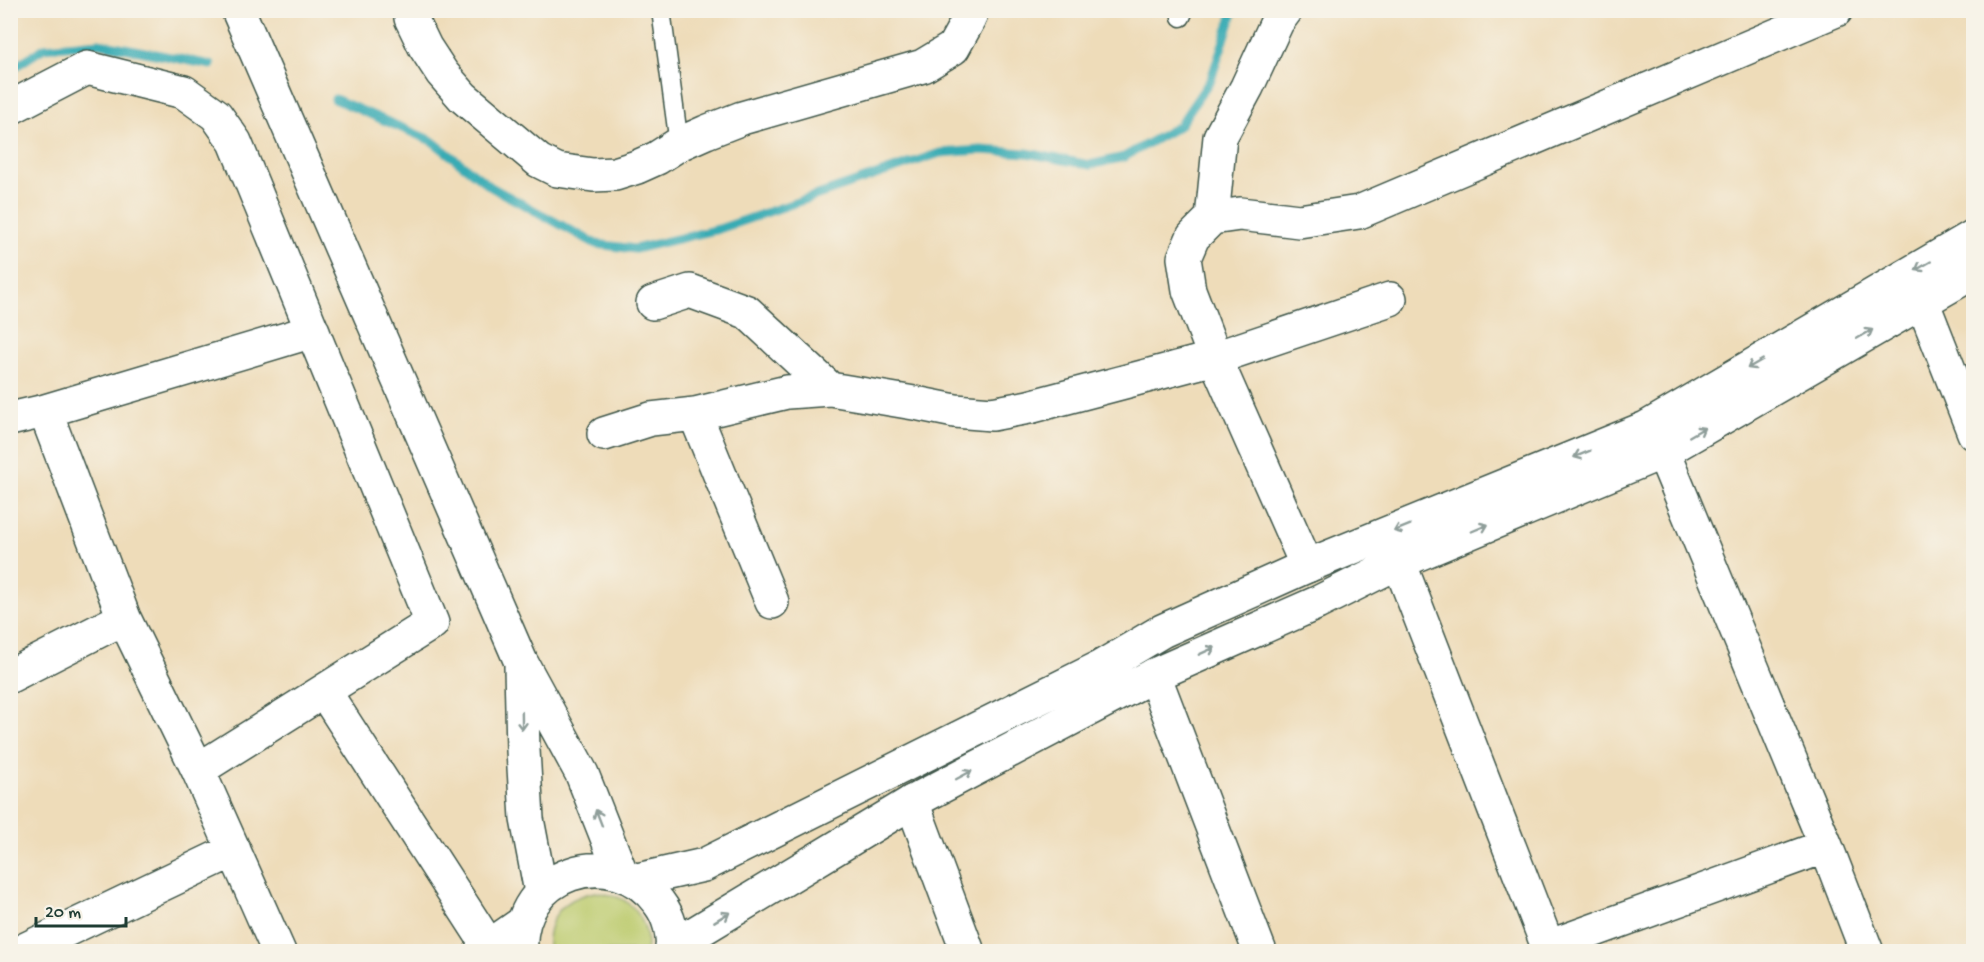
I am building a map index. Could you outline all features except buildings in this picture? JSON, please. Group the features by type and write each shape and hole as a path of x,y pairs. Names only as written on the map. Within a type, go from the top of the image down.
{"street":[{"path":"238,10 521,662 582,774 629,877 652,893 664,909 670,928 672,950 912,802 1154,675 1317,603 1399,562 1663,452 1974,272"},
{"path":"410,10 411,18 425,46 442,73 463,97 539,161 557,170 593,175 615,174 647,163 679,144 742,118 923,66 953,48 972,10"},
{"path":"1212,218 1220,137 1247,87 1277,22 1286,10"},
{"path":"1307,566 1215,358 1189,290 1184,258 1193,237 1212,218 1240,214 1299,220 1359,212 1836,10"},
{"path":"10,108 87,68 184,92 216,115 235,142 432,623 198,770"},
{"path":"324,691 484,948 523,937 531,906 541,892 565,876 592,869 629,877 704,865 1101,667 1162,631 1307,566 1646,428 1974,236"},
{"path":"653,303 690,291 747,312 830,389"},
{"path":"604,434 651,419 695,414 787,392 830,389 955,411 992,414 1029,407 1215,358 1390,299"},
{"path":"1922,301 1974,433"},
{"path":"10,419 45,411 313,332"},
{"path":"45,411 124,618 198,770 279,951"},
{"path":"695,414 772,602"},
{"path":"1663,452 1867,951"},
{"path":"1399,562 1549,949 1826,846"},
{"path":"10,676 124,618"},
{"path":"521,662 527,819 541,892"},
{"path":"1154,675 1260,951"},
{"path":"912,802 968,951"},
{"path":"20,951 234,850"}],"lane":[{"path":"661,10 679,144"}],"green space":[{"path":"596,892 621,899 633,908 646,932 646,951 548,951 550,928 559,911 574,899"}],"waterway":[{"path":"335,99 432,141 491,187 596,244 635,249 719,229 940,153 981,150 1027,153 1090,165 1124,157 1179,126 1211,79 1234,10"},
{"path":"10,70 44,48 99,43 211,65"}]}
